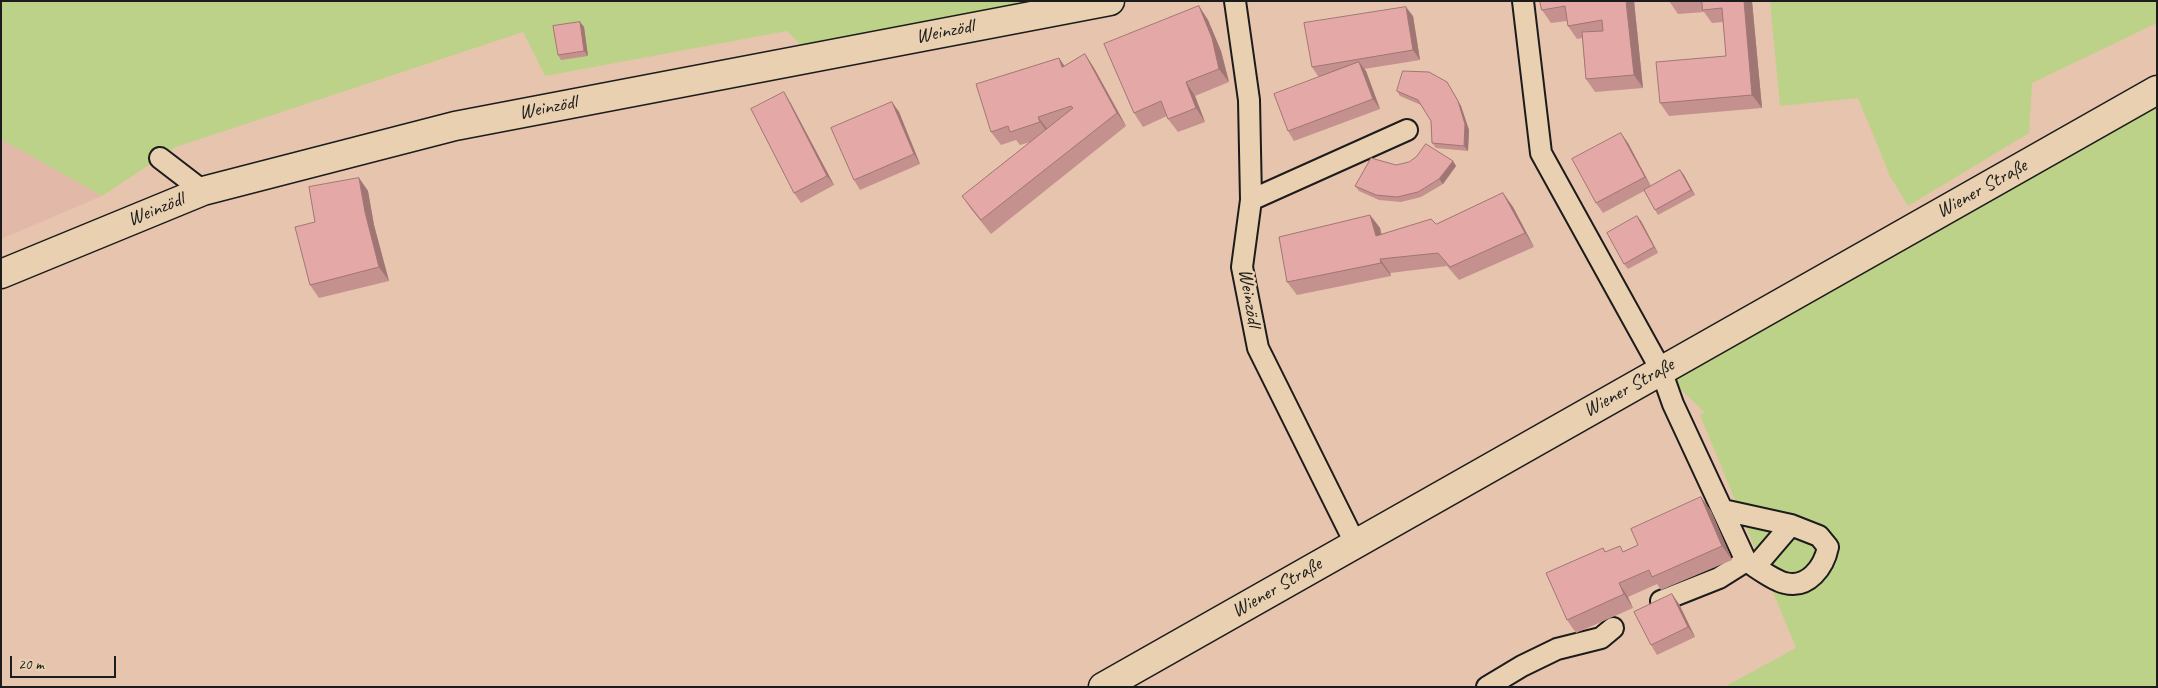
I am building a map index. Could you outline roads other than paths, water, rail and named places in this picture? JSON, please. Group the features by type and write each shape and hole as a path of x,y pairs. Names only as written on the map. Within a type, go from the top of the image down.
{"main road":[{"name":"Weinzödl","path":"1,274 203,191 455,126 1110,1"},
{"name":"Wiener Straße","path":"1103,687 2157,90"}],"lane":[{"name":"Weinzödl","path":"1235,1 1248,100 1251,200 1242,267 1258,348 1355,543"},
{"path":"1523,1 1541,152 1661,370 1673,404 1722,510 1751,564 1784,583 1801,583 1815,574 1825,561 1828,547 1819,536 1791,525 1722,510"},
{"path":"1251,200 1407,130"},
{"path":"160,158 203,191"},
{"path":"1661,600 1751,564 1791,525"},
{"path":"1487,687 1522,666 1557,649 1601,638 1613,628"}]}
